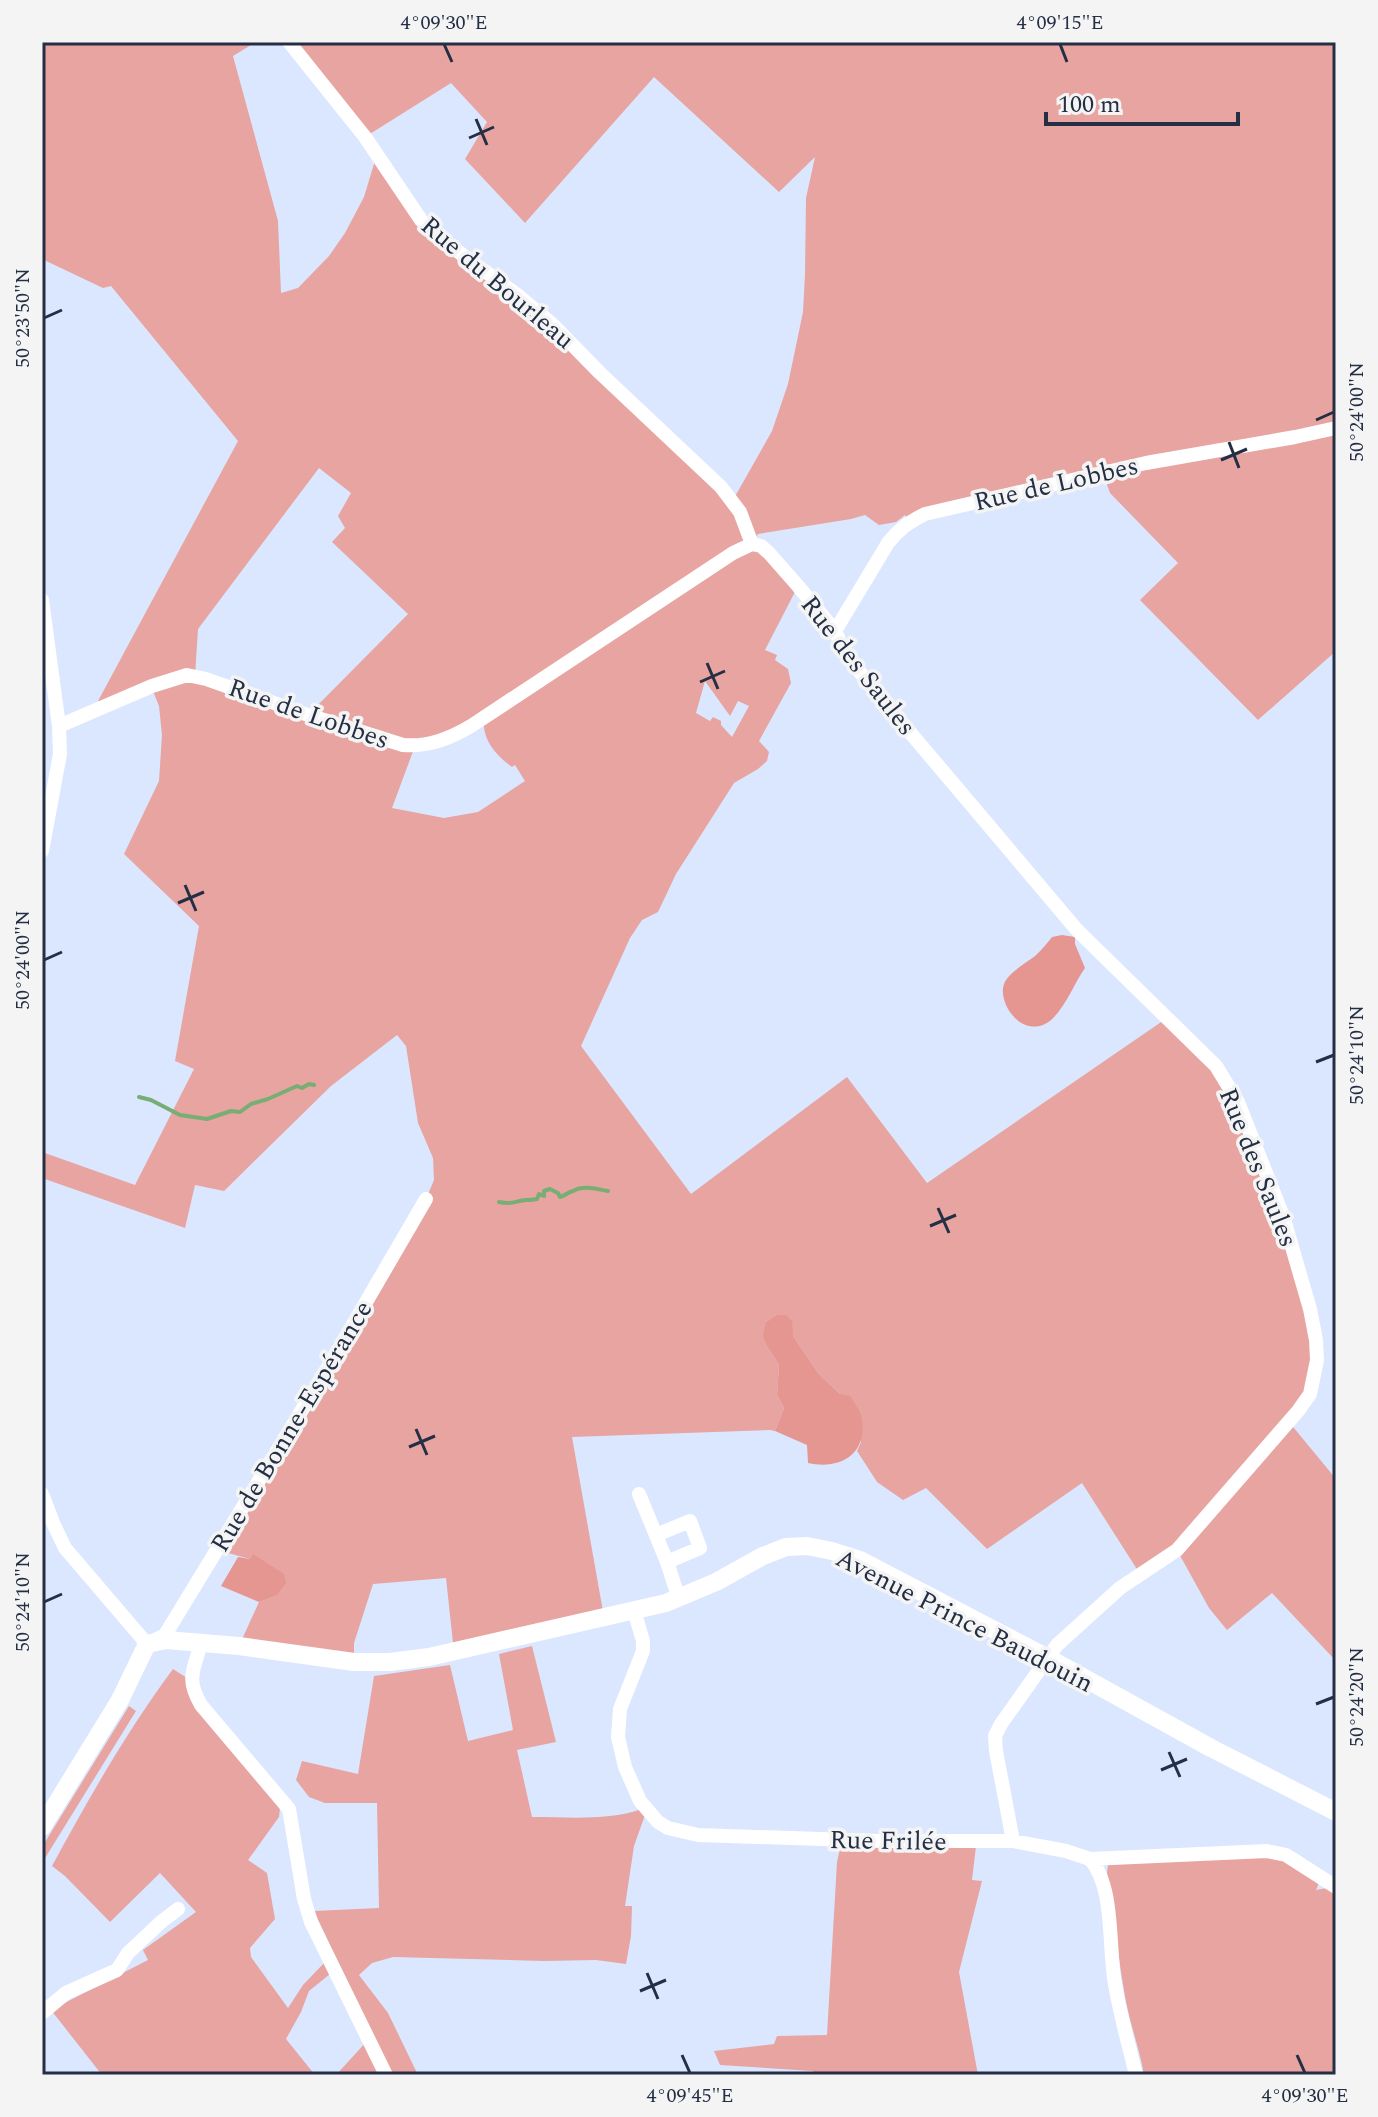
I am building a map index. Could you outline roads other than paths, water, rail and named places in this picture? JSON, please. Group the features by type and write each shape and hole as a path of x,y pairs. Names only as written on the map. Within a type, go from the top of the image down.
{"street":[{"name":"Rue du Bourleau","path":"289,42 365,137 421,220 551,323 721,487 740,512 752,544"},
{"name":"Rue de Lobbes","path":"835,631 888,543 909,522 925,514 1146,463 1336,428"},
{"name":"Rue des Saules","path":"752,544 761,546 769,553 835,631 845,653 870,685 1077,930 1216,1066 1238,1102 1283,1216 1310,1309 1317,1360 1310,1394 1298,1411 1177,1550 1120,1588 1057,1645 1001,1724 995,1736 997,1760 1013,1841"},
{"name":"Rue de Lobbes","path":"59,726 152,686 187,675 403,745 431,744 471,726 733,553 752,544"},
{"path":"42,600 49,710 59,726 60,754 42,851"},
{"name":"Rue de Bonne-Espérance","path":"147,1644 169,1630 426,1199"},
{"path":"42,1494 65,1548 147,1644 120,1700 42,1827"},
{"path":"639,1494 679,1599"},
{"path":"656,1535 690,1521 700,1548 667,1562"},
{"name":"Avenue Prince Baudouin","path":"147,1644 166,1640 239,1646 354,1662 429,1657 679,1599 777,1550 807,1546 860,1560 1336,1812"},
{"name":"Rue Frilée","path":"634,1610 643,1651 620,1709 618,1737 630,1781 640,1801 658,1822 668,1828 698,1835 880,1841 1013,1841 1090,1859 1267,1851 1286,1855 1336,1887"},
{"path":"201,1644 191,1679 194,1693 289,1809 304,1899 311,1922 386,2075"},
{"path":"1090,1859 1099,1872 1106,1892 1115,1984 1136,2075"},
{"path":"42,2013 66,1993 117,1970 128,1953 178,1909"}],"waterway":[{"path":"139,1097 180,1115 207,1119 231,1111 240,1112 251,1104 297,1086 314,1085"},
{"path":"499,1202 537,1199 539,1194 544,1196 544,1191 550,1189 560,1197 581,1188 608,1191"}]}
